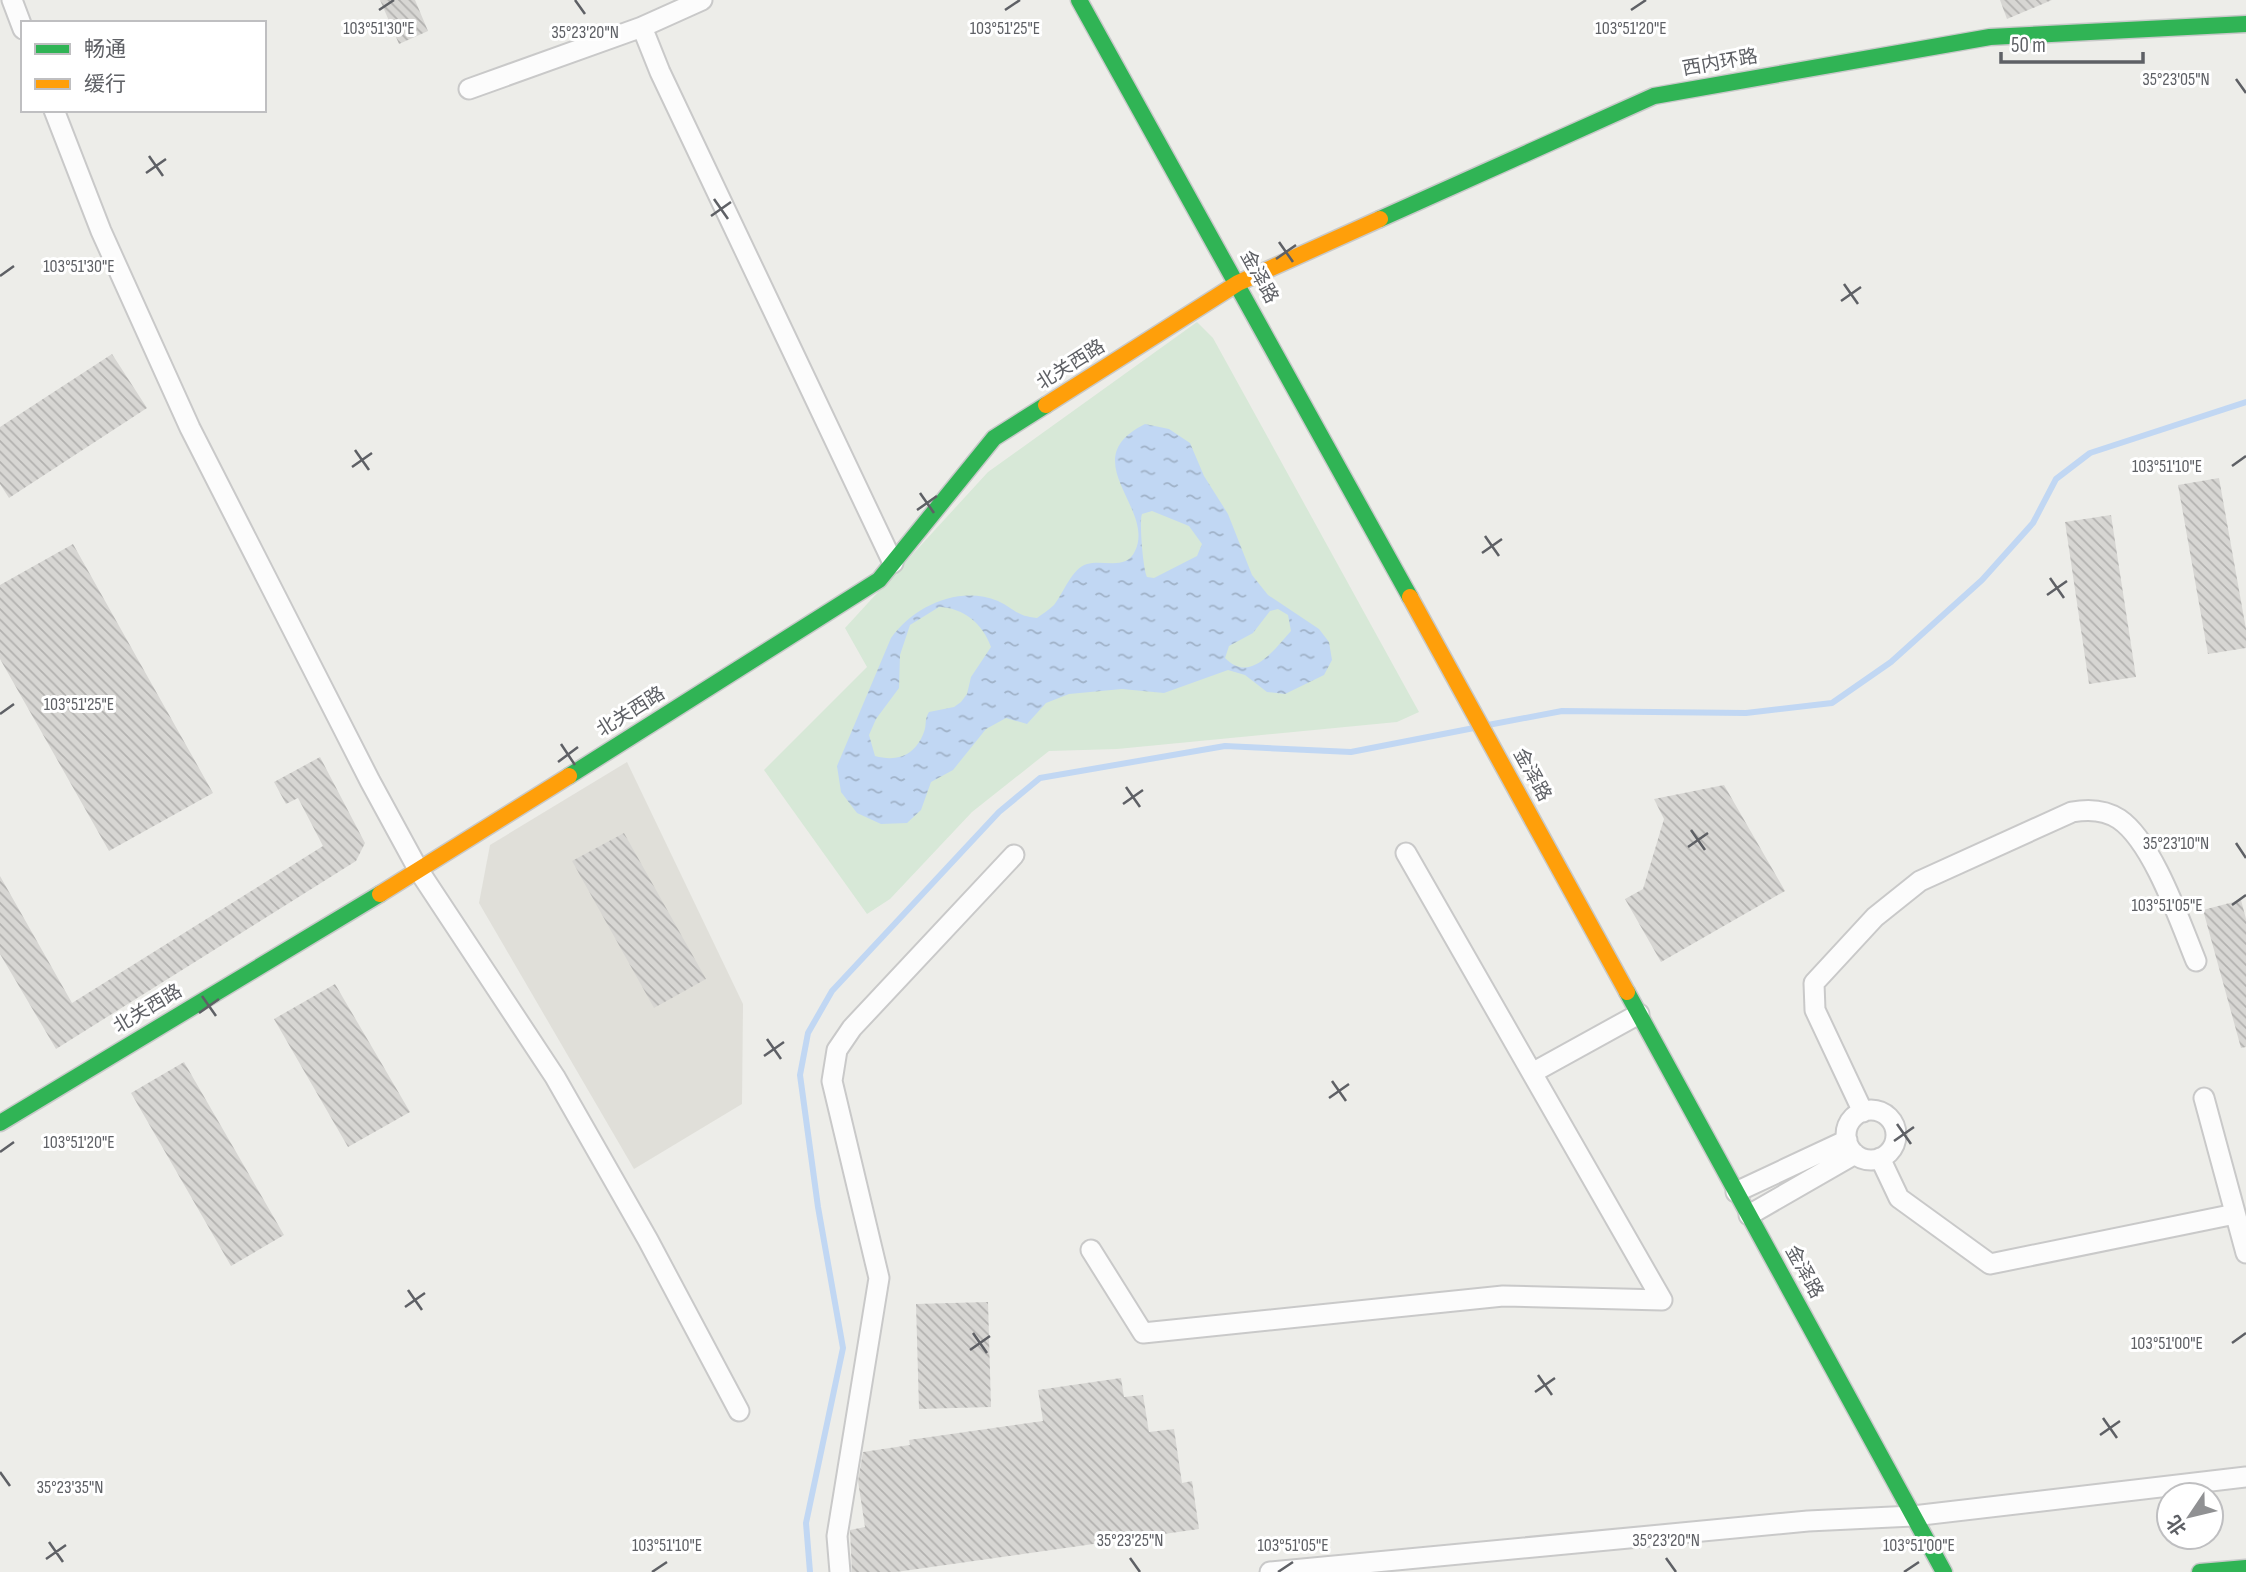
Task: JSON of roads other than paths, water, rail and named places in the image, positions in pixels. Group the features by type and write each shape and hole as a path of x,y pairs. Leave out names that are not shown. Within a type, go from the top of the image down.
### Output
{"main road":[{"name":"金泽路","path":"1079,0 1492,744 1944,1572"},
{"name":"西内环路","path":"1238,283 1654,96 1990,37 2246,24"},
{"name":"北关西路","path":"0,1123 419,871 879,580 994,438 1238,283"},
{"path":"2200,1572 2246,1568"}],"street":[{"path":"12,0 21,24"},
{"path":"469,89 642,27 702,0"},
{"path":"642,27 660,72 892,563"},
{"path":"55,112 100,231 190,428 363,769 419,871 555,1077 648,1240 739,1411"},
{"path":"1863,1112 1815,1010 1814,983 1875,917 1920,881 2072,812 2096,810 2126,825 2165,885 2196,961"},
{"path":"1091,1250 1143,1333 1503,1296 1662,1300 1406,853"},
{"path":"840,1572 837,1536 879,1278 831,1081 837,1050 852,1028 1014,855"},
{"path":"1532,1073 1639,1014"},
{"path":"2204,1098 2246,1253"},
{"path":"1863,1112 1880,1112 1893,1123 1896,1139 1887,1154 1880,1158 1863,1159 1851,1147 1850,1123 1863,1112"},
{"path":"1736,1192 1851,1147"},
{"path":"1749,1215 1851,1147"},
{"path":"1880,1158 1899,1198 1990,1265 2235,1214"},
{"path":"1270,1572 1808,1521 1913,1516 2246,1477"}],"water":[{"path":"1145,424 1169,429 1190,443 1204,476 1228,514 1252,575 1268,595 1319,629 1329,642 1332,660 1324,675 1285,694 1267,692 1245,675 1228,670 1164,693 1122,689 1069,694 1046,703 1027,724 1006,718 986,729 953,770 931,782 921,810 907,823 881,824 857,813 841,792 837,766 891,638 912,616 953,597 983,597 998,601 1020,614 1037,618 1054,605 1072,576 1082,566 1093,563 1120,563 1131,557 1139,535 1116,469 1116,453 1125,438","holes":["1152,511 1189,526 1202,544 1197,556 1154,578 1147,577 1141,535 1142,514","939,607 957,610 978,624 991,647 971,677 967,694 961,702 954,707 929,712 924,732 910,752 898,757 883,758 875,756 869,735 876,719 899,688 900,655 910,625","1278,609 1288,615 1291,631 1277,647 1261,662 1243,668 1225,658 1229,646 1253,633 1270,611"]}],"waterway":[{"path":"1488,725 1562,711 1746,713 1832,703 1891,662 1982,580 2033,523 2056,479 2090,453 2246,402"},
{"path":"810,1572 806,1523 843,1348 818,1207 800,1075 808,1033 832,991 999,812 1040,778 1225,746 1351,752 1474,728"}]}
